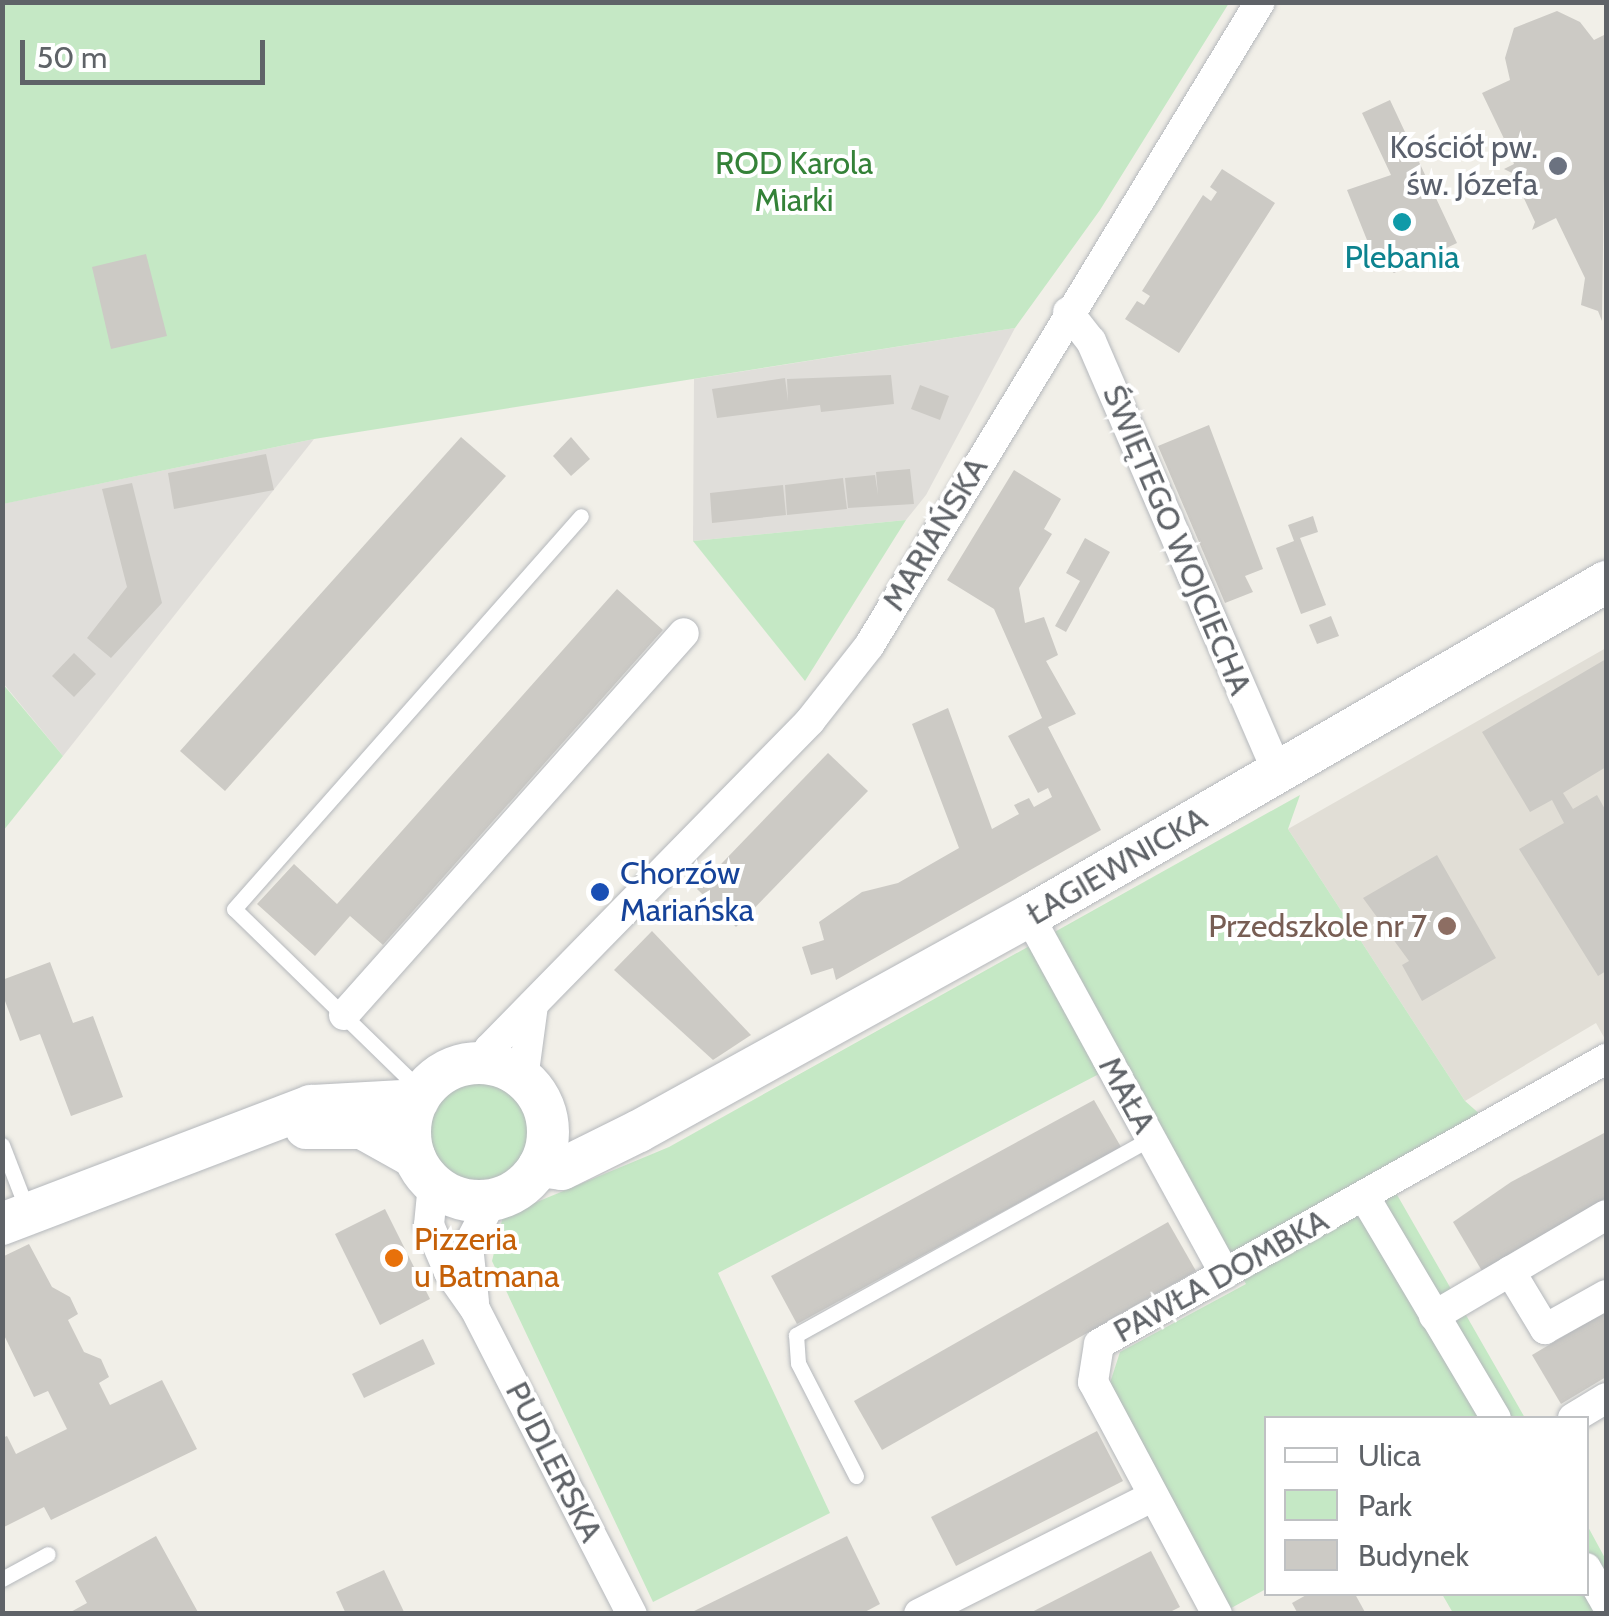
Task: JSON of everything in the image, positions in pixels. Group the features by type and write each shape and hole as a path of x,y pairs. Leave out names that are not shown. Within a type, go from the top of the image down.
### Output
{"street":[{"name":"MARIAŃSKA","path":"482,1062 810,721 857,661 1260,2"},
{"name":"ŚWIĘTEGO WOJCIECHA","path":"1068,312 1091,341 1278,774"},
{"name":"ŁAGIEWNICKA","path":"539,1166 562,1169 622,1139 1029,916 1606,582"},
{"path":"344,1015 684,633"},
{"name":"MAŁA","path":"1029,916 1225,1274"},
{"path":"261,1127 362,1128 460,1198 492,1200 519,1188 539,1166 547,1122 523,1078 533,1005"},
{"name":"PAWŁA DOMBKA","path":"1217,1614 1093,1382 1092,1358 1099,1344 1606,1059"},
{"path":"423,1170 410,1138 418,1100 445,1072 482,1062 523,1078"},
{"path":"16,1219 312,1106 418,1100"},
{"path":"547,1122 622,1139"},
{"name":"PUDLERSKA","path":"423,1170 429,1225 448,1272 475,1310 632,1614"},
{"path":"1364,1196 1495,1416"},
{"name":"PUDLERSKA","path":"475,1310 468,1246 492,1200"},
{"path":"1434,1316 1606,1215"},
{"path":"1510,1271 1545,1329 1606,1295"},
{"path":"919,1614 1152,1497"}],"lane":[{"path":"418,1100 410,1080 234,909 581,516"},
{"path":"856,1476 798,1363 796,1335 1151,1138"},
{"path":"2,1145 16,1219"},
{"path":"2,1578 48,1554"}],"shaded area":[{"path":"1015,328 926,495 906,520 693,541 694,379"},
{"path":"314,439 63,756 3,683 2,504"},
{"name":"Przedszkole nr 7","path":"1606,648 1606,1041 1596,1023 1465,1101 1288,829"}],"green space":[{"name":"ROD Karola Miarki","path":"2,3 1229,3 1100,210 1015,328 314,439 3,504"},
{"path":"906,520 805,681 693,541"},
{"path":"2,683 63,756 3,831 2,831"},
{"path":"1300,795 1288,829 1465,1101 1501,1133 1396,1193 1524,1416 1264,1416 1264,1590 1222,1613 1109,1386 1120,1352 1246,1284 1122,1062 718,1273 830,1513 653,1602 492,1261 503,1216 669,1147"},
{"path":"480,1078 500,1082 517,1093 528,1110 532,1130 528,1150 517,1167 500,1178 480,1182 460,1178 443,1167 432,1150 428,1130 432,1110 443,1093 460,1082"},
{"path":"1589,1529 1606,1560 1606,1613 1453,1613 1443,1596 1589,1596"}],"building":[{"name":"Kościół pw. św. Józefa","path":"1557,11 1580,22 1594,40 1606,34 1602,321 1598,311 1581,305 1585,278 1556,218 1532,230 1535,222 1512,173 1504,169 1514,164 1508,147 1482,93 1510,80 1505,58 1514,28"},
{"name":"Plebania","path":"1390,100 1457,243 1394,273 1375,260 1347,190 1391,175 1362,113"},
{"path":"1222,169 1275,203 1179,353 1125,319 1137,301 1144,305 1150,296 1142,291 1203,195 1211,201 1217,192 1210,187"},
{"path":"146,254 167,336 111,349 92,267"},
{"path":"891,375 894,404 821,412 820,405 717,418 712,389 785,378 788,401 787,379"},
{"path":"920,385 949,396 940,420 911,409"},
{"path":"1209,425 1263,569 1245,576 1253,592 1225,603 1158,446"},
{"path":"461,437 506,476 225,791 180,751"},
{"path":"571,437 590,459 571,476 553,456"},
{"path":"266,454 274,490 174,509 168,473"},
{"path":"910,469 914,504 848,508 845,478 875,475 878,495 876,472"},
{"path":"1014,470 1061,499 1044,529 1052,534 1019,588 1025,623 1044,617 1058,655 1046,661 1076,714 1048,727 1101,830 836,980 833,968 811,975 802,947 824,940 819,922 862,892 898,883 959,848 912,724 948,708 992,829 1019,814 1014,805 1029,798 1034,807 1052,797 1048,788 1038,793 1008,736 1042,718 994,609 947,580"},
{"path":"843,478 847,509 787,515 785,485"},
{"path":"132,483 162,603 111,658 87,638 127,587 102,489"},
{"path":"783,485 786,515 712,523 710,493"},
{"path":"1313,516 1318,532 1300,538 1326,605 1301,614 1276,548 1294,541 1288,525"},
{"path":"1085,538 1110,552 1066,632 1055,626 1080,581 1066,573"},
{"path":"617,589 663,630 383,945 350,916 315,956 257,904 294,864 337,904"},
{"path":"1331,616 1339,636 1317,644 1309,625"},
{"path":"74,653 96,674 74,697 52,676"},
{"path":"1606,659 1606,767 1563,793 1573,809 1597,795 1606,811 1606,971 1598,976 1519,849 1564,823 1552,800 1530,812 1482,732"},
{"path":"828,753 868,791 736,927 697,889"},
{"path":"1437,855 1496,958 1422,1001 1402,965 1409,961 1363,898"},
{"path":"652,931 751,1035 713,1060 614,970"},
{"path":"50,962 73,1023 93,1016 123,1097 71,1116 40,1034 20,1041 2,993 2,980"},
{"path":"1094,1100 1121,1147 797,1324 771,1276"},
{"path":"1606,1132 1606,1198 1482,1271 1453,1222 1511,1182"},
{"path":"385,1209 430,1299 380,1325 335,1234"},
{"path":"1168,1222 1196,1271 882,1450 854,1401"},
{"path":"29,1244 52,1287 70,1297 78,1314 68,1320 84,1352 101,1359 109,1377 99,1383 110,1405 162,1380 197,1449 51,1520 44,1507 2,1528 2,1438 7,1436 16,1454 67,1429 48,1391 34,1397 2,1331 2,1257"},
{"path":"1606,1311 1606,1377 1561,1404 1532,1355"},
{"path":"423,1339 435,1364 364,1398 352,1374"},
{"path":"1097,1431 1123,1481 956,1566 931,1517"},
{"path":"156,1536 199,1614 67,1614 87,1603 75,1581"},
{"path":"847,1536 880,1604 861,1614 688,1614"},
{"path":"1151,1551 1180,1607 1166,1614 1028,1614"},
{"path":"384,1570 405,1614 346,1614 336,1592"},
{"path":"1304,1596 1356,1596 1366,1614 1298,1614 1292,1603"}],"place":[{"name":"Kościół pw. św. Józefa","path":"1558,166"},
{"name":"Plebania","path":"1402,222"},
{"name":"Chorzów Mariańska","path":"600,892"},
{"name":"Przedszkole nr 7","path":"1447,926"},
{"name":"Pizzeria u Batmana","path":"394,1258"}]}
